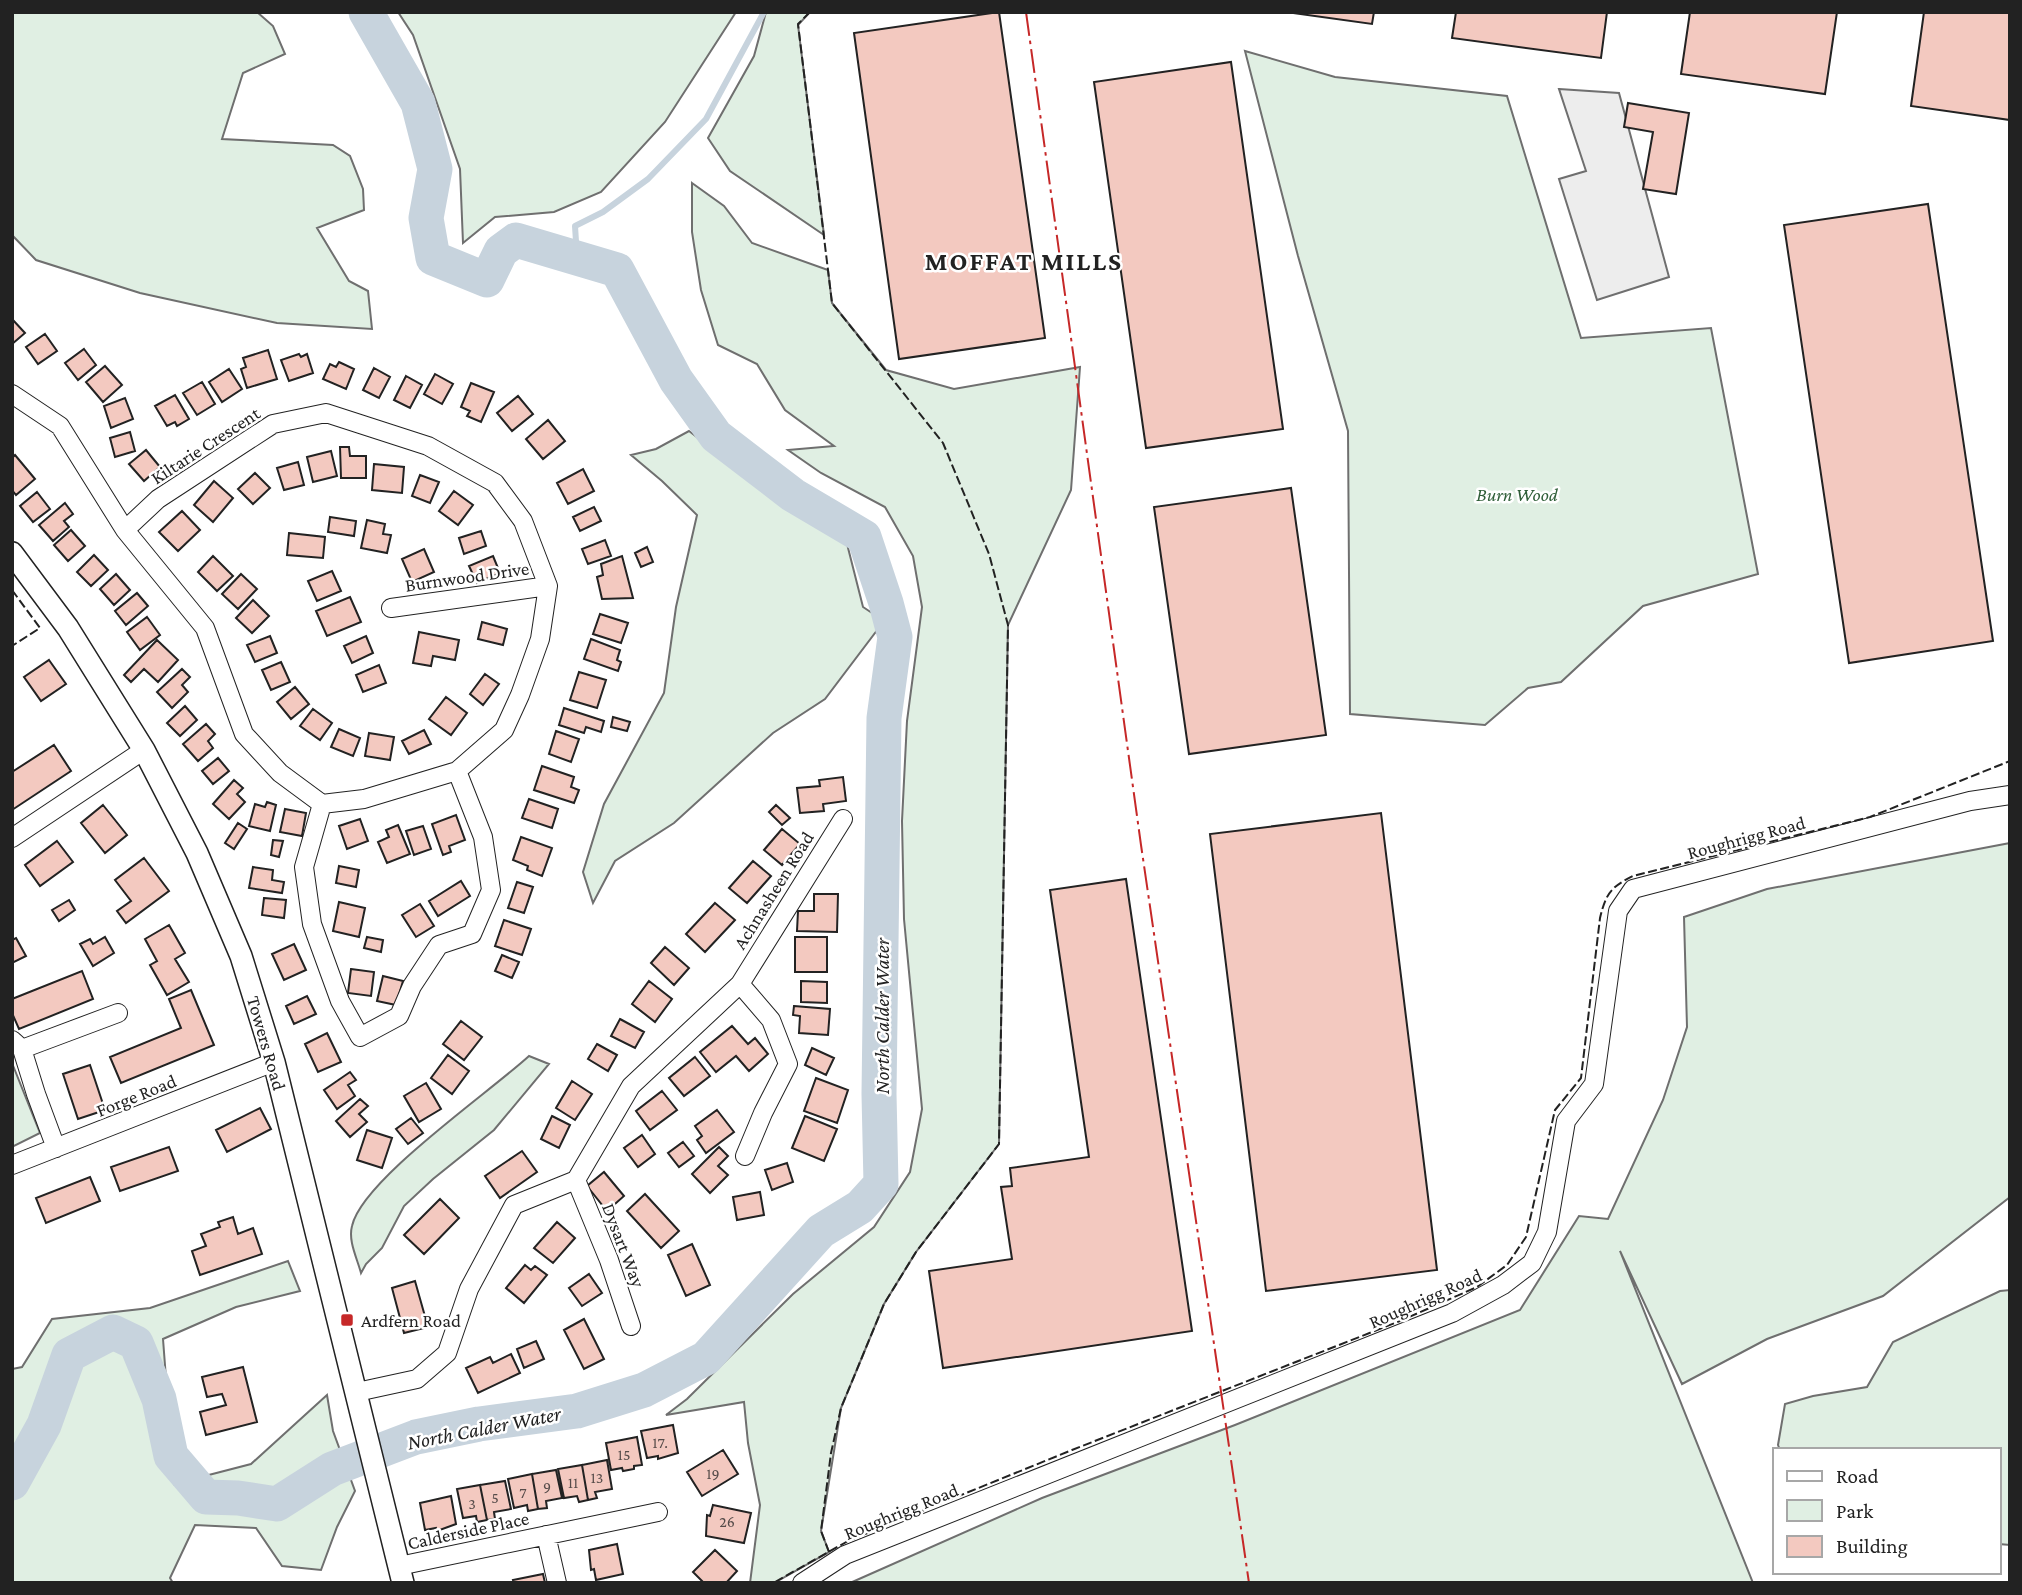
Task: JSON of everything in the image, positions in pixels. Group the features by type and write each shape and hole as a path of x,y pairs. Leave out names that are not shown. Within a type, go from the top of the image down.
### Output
{"street":[{"path":"12,394 60,426 125,530 205,628 244,734 280,773 322,804 304,867 312,925 340,1001 360,1037 399,1016 412,986 439,945 472,934 491,890 483,837 457,771"},
{"name":"Kiltarie Crescent","path":"125,530 158,499 273,424 326,413 428,446 495,483 523,521 548,586 540,639 504,730 457,771 364,799 322,804"},
{"name":"Towers Road","path":"12,553 68,628 144,750 197,853 241,956 274,1062 330,1297 401,1574"},
{"name":"Burnwood Drive","path":"391,608 548,586"},
{"path":"12,838 144,750"},
{"name":"Roughrigg Road","path":"802,1583 845,1555 1439,1318 1503,1285 1532,1263 1547,1232 1566,1121 1594,1084 1618,911 1633,889 1970,801 2010,795"},
{"name":"Achnasheen Road","path":"740,984 843,819"},
{"path":"356,1392 417,1380 447,1353 469,1290 514,1205 576,1180 631,1086 740,984 771,1020 788,1064 763,1112 745,1156"},
{"path":"56,1149 17,1045 118,1013"},
{"name":"Forge Road","path":"12,1165 274,1062"},
{"name":"Dysart Way","path":"576,1180 631,1326"},
{"name":"Calderside Place","path":"401,1574 546,1535 658,1512"},
{"name":"Calderside Place","path":"546,1535 557,1583"}],"green space":[{"path":"12,12 257,12 273,26 285,54 243,73 222,139 333,145 350,156 363,189 364,210 317,228 349,281 368,291 372,329 277,323 140,293 36,260 12,235"},
{"path":"398,12 736,12 665,122 601,192 554,212 495,217 463,243 460,169 413,35"},
{"path":"766,12 810,12 798,25 824,235 730,171 708,138 754,56"},
{"name":"Burn Wood","path":"1245,51 1335,77 1507,96 1581,338 1711,328 1758,574 1643,606 1561,682 1528,688 1485,725 1350,714 1348,431 1298,256"},
{"path":"692,183 724,206 752,243 828,270 832,303 886,370 954,389 1080,367 1071,490 1008,625 999,1144 916,1252 884,1304 841,1408 821,1531 829,1552 774,1583 750,1583 760,1505 748,1443 744,1402 666,1415 687,1399 793,1294 874,1227 910,1172 922,1109 904,919 902,821 907,721 922,607 913,556 885,507 821,473 788,450 834,446 785,410 757,364 718,345 701,290 692,232"},
{"path":"689,431 771,494 845,536 863,607 884,621 825,699 773,733 674,823 615,861 593,903 583,872 604,804 664,693 676,607 697,515 631,455 656,449"},
{"path":"2010,843 2010,1197 1883,1296 1767,1339 1682,1384 1620,1251 1753,1583 850,1583 1042,1498 1235,1425 1520,1310 1579,1216 1608,1219 1663,1100 1687,1027 1684,917 1767,889"},
{"path":"529,1056 549,1064 494,1130 404,1206 382,1248 361,1273 352,1244 352,1226 361,1207 378,1185 430,1137"},
{"path":"12,1063 40,1133 12,1147"},
{"path":"288,1261 300,1291 236,1307 163,1339 174,1484 251,1464 327,1395 333,1431 355,1491 337,1527 321,1570 282,1566 256,1528 195,1525 170,1578 173,1583 12,1583 12,1369 22,1367 52,1319 150,1308"},
{"path":"2010,1290 2010,1545 2001,1544 2001,1448 1779,1448 1785,1404 1813,1396 1867,1387 1893,1342 2000,1291"}],"shaded area":[{"path":"1559,89 1619,93 1669,277 1597,300 1559,179 1586,171"}],"building":[{"path":"999,12 1045,338 899,359 854,33"},
{"path":"1286,12 1374,12 1372,24"},
{"path":"1456,12 1607,12 1601,58 1452,38"},
{"path":"1690,12 1837,12 1825,94 1681,74"},
{"path":"1924,12 2010,12 2010,120 1911,106"},
{"path":"1231,62 1283,429 1146,448 1094,82"},
{"path":"1628,103 1689,113 1676,194 1643,189 1653,132 1624,127"},
{"path":"1928,204 1993,641 1849,663 1784,225"},
{"path":"12,319 25,333 12,344"},
{"path":"45,334 57,351 38,364 26,347"},
{"path":"84,349 96,365 78,380 65,363"},
{"path":"268,350 277,379 247,388 241,369 246,367 243,358"},
{"path":"299,354 301,357 307,354 313,373 289,381 281,360"},
{"path":"339,362 354,369 346,389 323,379 330,364 336,367"},
{"path":"105,366 122,385 103,402 86,382"},
{"path":"374,368 390,377 379,398 363,390"},
{"path":"229,369 242,389 222,402 209,382"},
{"path":"435,374 453,384 442,404 424,394"},
{"path":"406,376 422,385 410,408 394,400"},
{"path":"202,382 215,404 197,415 183,393"},
{"path":"471,383 494,392 481,422 467,416 470,411 461,407"},
{"path":"175,395 189,419 177,426 175,422 167,426 155,406"},
{"path":"518,396 533,414 512,431 497,413"},
{"path":"125,398 133,419 111,428 104,406"},
{"path":"548,420 565,441 543,459 526,439"},
{"path":"130,432 135,451 115,457 110,438"},
{"path":"340,447 349,447 350,456 366,456 366,478 341,478"},
{"path":"146,450 160,467 144,481 129,464"},
{"path":"331,451 337,476 313,482 307,457"},
{"path":"15,455 35,479 16,495 12,490 12,458"},
{"path":"298,462 304,485 284,490 277,468"},
{"path":"374,464 404,467 402,493 372,490"},
{"path":"583,469 594,491 568,504 557,483"},
{"path":"255,473 270,488 253,504 238,489"},
{"path":"420,475 439,482 430,503 412,496"},
{"path":"214,481 233,498 213,522 194,505"},
{"path":"1291,488 1326,735 1189,754 1154,507"},
{"path":"454,491 473,505 458,525 439,511"},
{"path":"37,492 50,509 33,522 20,506"},
{"path":"65,503 73,514 64,521 69,527 53,541 39,525"},
{"path":"594,507 601,521 580,531 573,517"},
{"path":"182,511 200,530 178,551 159,532"},
{"path":"330,517 356,521 354,536 328,532"},
{"path":"367,520 385,524 383,534 391,535 387,553 361,548"},
{"path":"71,530 85,546 68,561 54,545"},
{"path":"481,531 486,546 464,554 459,538"},
{"path":"289,533 325,537 323,558 287,555"},
{"path":"605,540 611,556 588,564 582,549"},
{"path":"647,547 653,562 641,567 635,553"},
{"path":"424,549 434,572 412,582 402,559"},
{"path":"94,555 108,570 91,586 77,572"},
{"path":"213,556 233,576 217,591 198,572"},
{"path":"493,556 500,573 477,583 469,566"},
{"path":"622,556 633,598 602,599 597,577 603,575 601,564"},
{"path":"332,571 341,591 317,601 308,581"},
{"path":"116,574 130,590 114,605 100,589"},
{"path":"241,574 257,589 238,609 222,594"},
{"path":"137,593 148,606 126,625 115,611"},
{"path":"350,597 361,622 327,636 316,611"},
{"path":"253,600 269,616 252,633 236,618"},
{"path":"600,614 628,623 621,643 593,634"},
{"path":"147,617 160,635 140,650 127,632"},
{"path":"482,622 507,629 503,645 478,639"},
{"path":"419,632 459,640 455,660 433,656 431,666 413,663"},
{"path":"270,636 277,653 255,662 247,645"},
{"path":"366,636 373,653 352,663 344,646"},
{"path":"591,639 620,650 617,660 621,662 618,671 584,659"},
{"path":"157,640 178,660 158,682 144,669 131,682 124,675"},
{"path":"49,660 66,684 41,701 24,677"},
{"path":"281,662 290,682 271,690 262,670"},
{"path":"379,665 386,683 363,692 356,675"},
{"path":"182,669 190,677 182,685 188,692 172,708 157,692"},
{"path":"579,672 606,680 597,708 570,700"},
{"path":"485,674 499,684 483,705 470,694"},
{"path":"295,687 309,704 291,719 277,702"},
{"path":"446,697 467,713 451,735 429,719"},
{"path":"185,706 197,720 180,736 167,723"},
{"path":"564,708 604,721 601,732 586,727 584,733 559,725"},
{"path":"313,709 332,723 320,740 300,726"},
{"path":"613,717 630,722 627,731 611,727"},
{"path":"206,724 215,734 208,741 213,748 198,761 183,744"},
{"path":"339,729 360,738 353,756 331,747"},
{"path":"424,730 431,744 409,754 402,741"},
{"path":"556,731 579,739 571,762 549,754"},
{"path":"369,733 394,737 390,760 365,756"},
{"path":"54,745 71,771 12,810 12,772"},
{"path":"218,758 229,771 213,784 202,771"},
{"path":"542,766 574,777 571,787 579,790 574,803 534,790"},
{"path":"843,777 846,801 823,804 824,811 800,813 797,788 820,786 819,780"},
{"path":"234,780 243,788 237,794 245,802 229,819 213,804"},
{"path":"529,799 558,809 552,828 522,818"},
{"path":"267,802 276,805 270,831 249,826 255,804 265,807"},
{"path":"103,805 127,835 105,853 81,823"},
{"path":"776,805 790,818 782,825 769,812"},
{"path":"285,809 306,813 302,836 280,832"},
{"path":"1381,813 1437,1270 1266,1291 1210,834"},
{"path":"456,815 465,840 449,846 451,852 443,855 432,824"},
{"path":"360,819 368,841 347,849 339,826"},
{"path":"238,823 247,829 234,849 225,843"},
{"path":"398,825 410,854 387,863 378,842 389,837 386,830"},
{"path":"423,826 431,849 414,855 406,831"},
{"path":"782,829 800,844 782,865 764,850"},
{"path":"521,837 552,848 542,876 513,860"},
{"path":"273,840 283,841 279,857 271,855"},
{"path":"57,841 73,862 40,886 25,865"},
{"path":"144,858 169,891 126,923 117,911 131,901 115,880"},
{"path":"753,861 771,876 747,903 729,888"},
{"path":"339,866 359,870 356,887 336,883"},
{"path":"253,867 273,870 272,880 284,882 282,893 249,888"},
{"path":"1126,879 1192,1331 943,1368 929,1271 1012,1259 1001,1187 1012,1186 1010,1168 1089,1157 1050,890"},
{"path":"461,881 470,896 438,916 429,901"},
{"path":"517,882 533,887 524,913 508,908"},
{"path":"814,894 838,894 837,932 797,931 798,911 814,911"},
{"path":"264,898 286,900 284,918 262,915"},
{"path":"69,900 75,910 59,921 52,910"},
{"path":"339,902 365,908 359,937 333,931"},
{"path":"715,903 735,920 705,952 686,934"},
{"path":"420,904 434,926 416,937 402,915"},
{"path":"504,920 531,929 522,955 495,946"},
{"path":"169,925 185,953 175,959 189,982 167,995 150,965 157,961 145,939"},
{"path":"105,937 114,953 93,966 80,944 90,939 93,944"},
{"path":"367,937 383,940 381,952 364,948"},
{"path":"795,937 827,937 827,972 795,972"},
{"path":"16,938 26,956 12,963 12,940"},
{"path":"294,944 306,970 284,980 272,954"},
{"path":"665,947 689,968 674,985 651,963"},
{"path":"502,955 519,962 512,978 495,971"},
{"path":"351,969 374,972 371,996 348,993"},
{"path":"82,971 93,999 19,1029 12,1013 12,999"},
{"path":"383,976 403,981 396,1005 377,1001"},
{"path":"649,981 672,999 655,1022 632,1004"},
{"path":"801,981 827,982 827,1003 801,1002"},
{"path":"191,990 214,1045 121,1083 110,1057 181,1028 169,999"},
{"path":"307,996 316,1014 294,1024 286,1006"},
{"path":"794,1006 830,1009 828,1035 799,1033 800,1016 793,1015"},
{"path":"620,1019 644,1032 635,1048 611,1036"},
{"path":"461,1021 482,1037 464,1060 443,1044"},
{"path":"732,1026 748,1044 755,1038 768,1054 749,1071 736,1056 716,1072 700,1052"},
{"path":"327,1033 341,1062 318,1072 305,1044"},
{"path":"597,1044 617,1055 608,1071 588,1059"},
{"path":"812,1048 834,1058 826,1075 805,1065"},
{"path":"448,1055 469,1071 452,1094 431,1078"},
{"path":"695,1057 710,1076 684,1096 669,1078"},
{"path":"90,1065 105,1110 78,1119 63,1074"},
{"path":"350,1072 356,1080 348,1085 355,1096 337,1109 324,1090"},
{"path":"816,1078 848,1090 837,1123 804,1111"},
{"path":"572,1081 592,1094 575,1120 556,1108"},
{"path":"426,1083 441,1109 419,1122 404,1096"},
{"path":"662,1091 677,1110 650,1130 636,1111"},
{"path":"360,1099 368,1106 359,1114 367,1122 350,1137 336,1121"},
{"path":"260,1108 271,1129 227,1152 216,1130"},
{"path":"717,1110 734,1132 706,1153 697,1140 702,1136 695,1126"},
{"path":"552,1116 570,1125 559,1148 541,1139"},
{"path":"805,1116 837,1129 824,1161 792,1148"},
{"path":"411,1118 423,1133 408,1144 396,1129"},
{"path":"367,1130 392,1138 382,1168 357,1160"},
{"path":"642,1135 655,1154 638,1167 624,1148"},
{"path":"683,1142 694,1156 679,1167 668,1153"},
{"path":"169,1147 178,1171 120,1191 111,1167"},
{"path":"719,1147 728,1156 718,1166 728,1175 710,1193 692,1174"},
{"path":"522,1151 537,1172 500,1198 485,1176"},
{"path":"787,1163 793,1182 772,1190 765,1170"},
{"path":"604,1172 624,1196 607,1211 587,1186"},
{"path":"90,1177 100,1201 46,1223 36,1198"},
{"path":"760,1192 764,1215 737,1220 733,1197"},
{"path":"645,1194 679,1231 661,1248 627,1211"},
{"path":"440,1199 459,1218 424,1254 404,1235"},
{"path":"233,1217 238,1234 253,1228 262,1254 200,1275 192,1251 206,1246 201,1234 220,1227 218,1222"},
{"path":"557,1222 575,1238 553,1263 534,1248"},
{"path":"692,1244 710,1285 686,1296 668,1255"},
{"path":"525,1265 531,1270 535,1266 547,1275 524,1303 506,1288"},
{"path":"589,1274 602,1293 582,1306 569,1288"},
{"path":"415,1281 428,1327 404,1333 392,1288"},
{"path":"584,1319 604,1359 584,1369 564,1330"},
{"path":"536,1341 544,1359 524,1368 517,1349"},
{"path":"511,1354 520,1373 478,1393 466,1368 490,1357 493,1363"},
{"path":"243,1367 257,1422 206,1435 200,1412 226,1405 222,1394 207,1397 202,1377"},
{"path":"673,1425 678,1453 658,1459 658,1456 647,1458 641,1431"},
{"path":"637,1437 642,1465 623,1471 622,1468 611,1470 606,1443"},
{"path":"723,1450 738,1474 702,1496 687,1472"},
{"path":"607,1460 612,1489 595,1492 597,1498 588,1500 582,1465"},
{"path":"582,1465 588,1500 579,1502 577,1496 564,1498 558,1469"},
{"path":"556,1470 562,1498 546,1501 547,1508 538,1509 532,1474"},
{"path":"532,1474 538,1509 528,1511 527,1505 514,1508 508,1479"},
{"path":"505,1481 511,1509 494,1512 495,1519 487,1520 480,1485"},
{"path":"480,1485 487,1520 477,1522 476,1516 463,1518 457,1489"},
{"path":"451,1496 456,1524 437,1531 436,1528 425,1530 420,1503"},
{"path":"713,1505 751,1513 744,1543 706,1536 707,1515 710,1516"},
{"path":"617,1544 623,1574 596,1580 594,1569 591,1570 589,1550"},
{"path":"715,1550 737,1571 726,1583 704,1583 693,1572"},
{"path":"543,1574 545,1583 514,1583 513,1580"}],"waterway":[{"name":"North Calder Water","path":"12,1483 44,1425 69,1355 113,1332 136,1343 159,1399 171,1456 206,1497 238,1498 277,1504 332,1469 416,1437 479,1424 577,1411 644,1390 706,1358 821,1231 860,1207 881,1184 879,1094 884,718 895,637 864,537 793,495 716,436 676,380 617,270 516,240 501,251 487,280 433,258 426,218 435,169 418,103 366,12"},
{"path":"577,257 575,226 603,212 648,179 706,119 764,12"}],"fence":[{"path":"810,12 798,24 832,303 943,443 989,554 1008,625 999,1144 916,1252 884,1304 841,1408 831,1453 821,1531 829,1552"},
{"path":"12,590 40,628 12,646"},
{"path":"775,1582 848,1541 1400,1321 1477,1287 1507,1265 1526,1237 1555,1110 1581,1078 1600,918 1607,897 1614,888 1633,876 1870,817 2010,761"}],"power":[{"path":"1026,12 1141,845 1249,1583"}],"place":[{"name":"Ardfern Road","path":"347,1320"}],"district":[{"name":"MOFFAT MILLS","path":"1024,261"}]}
